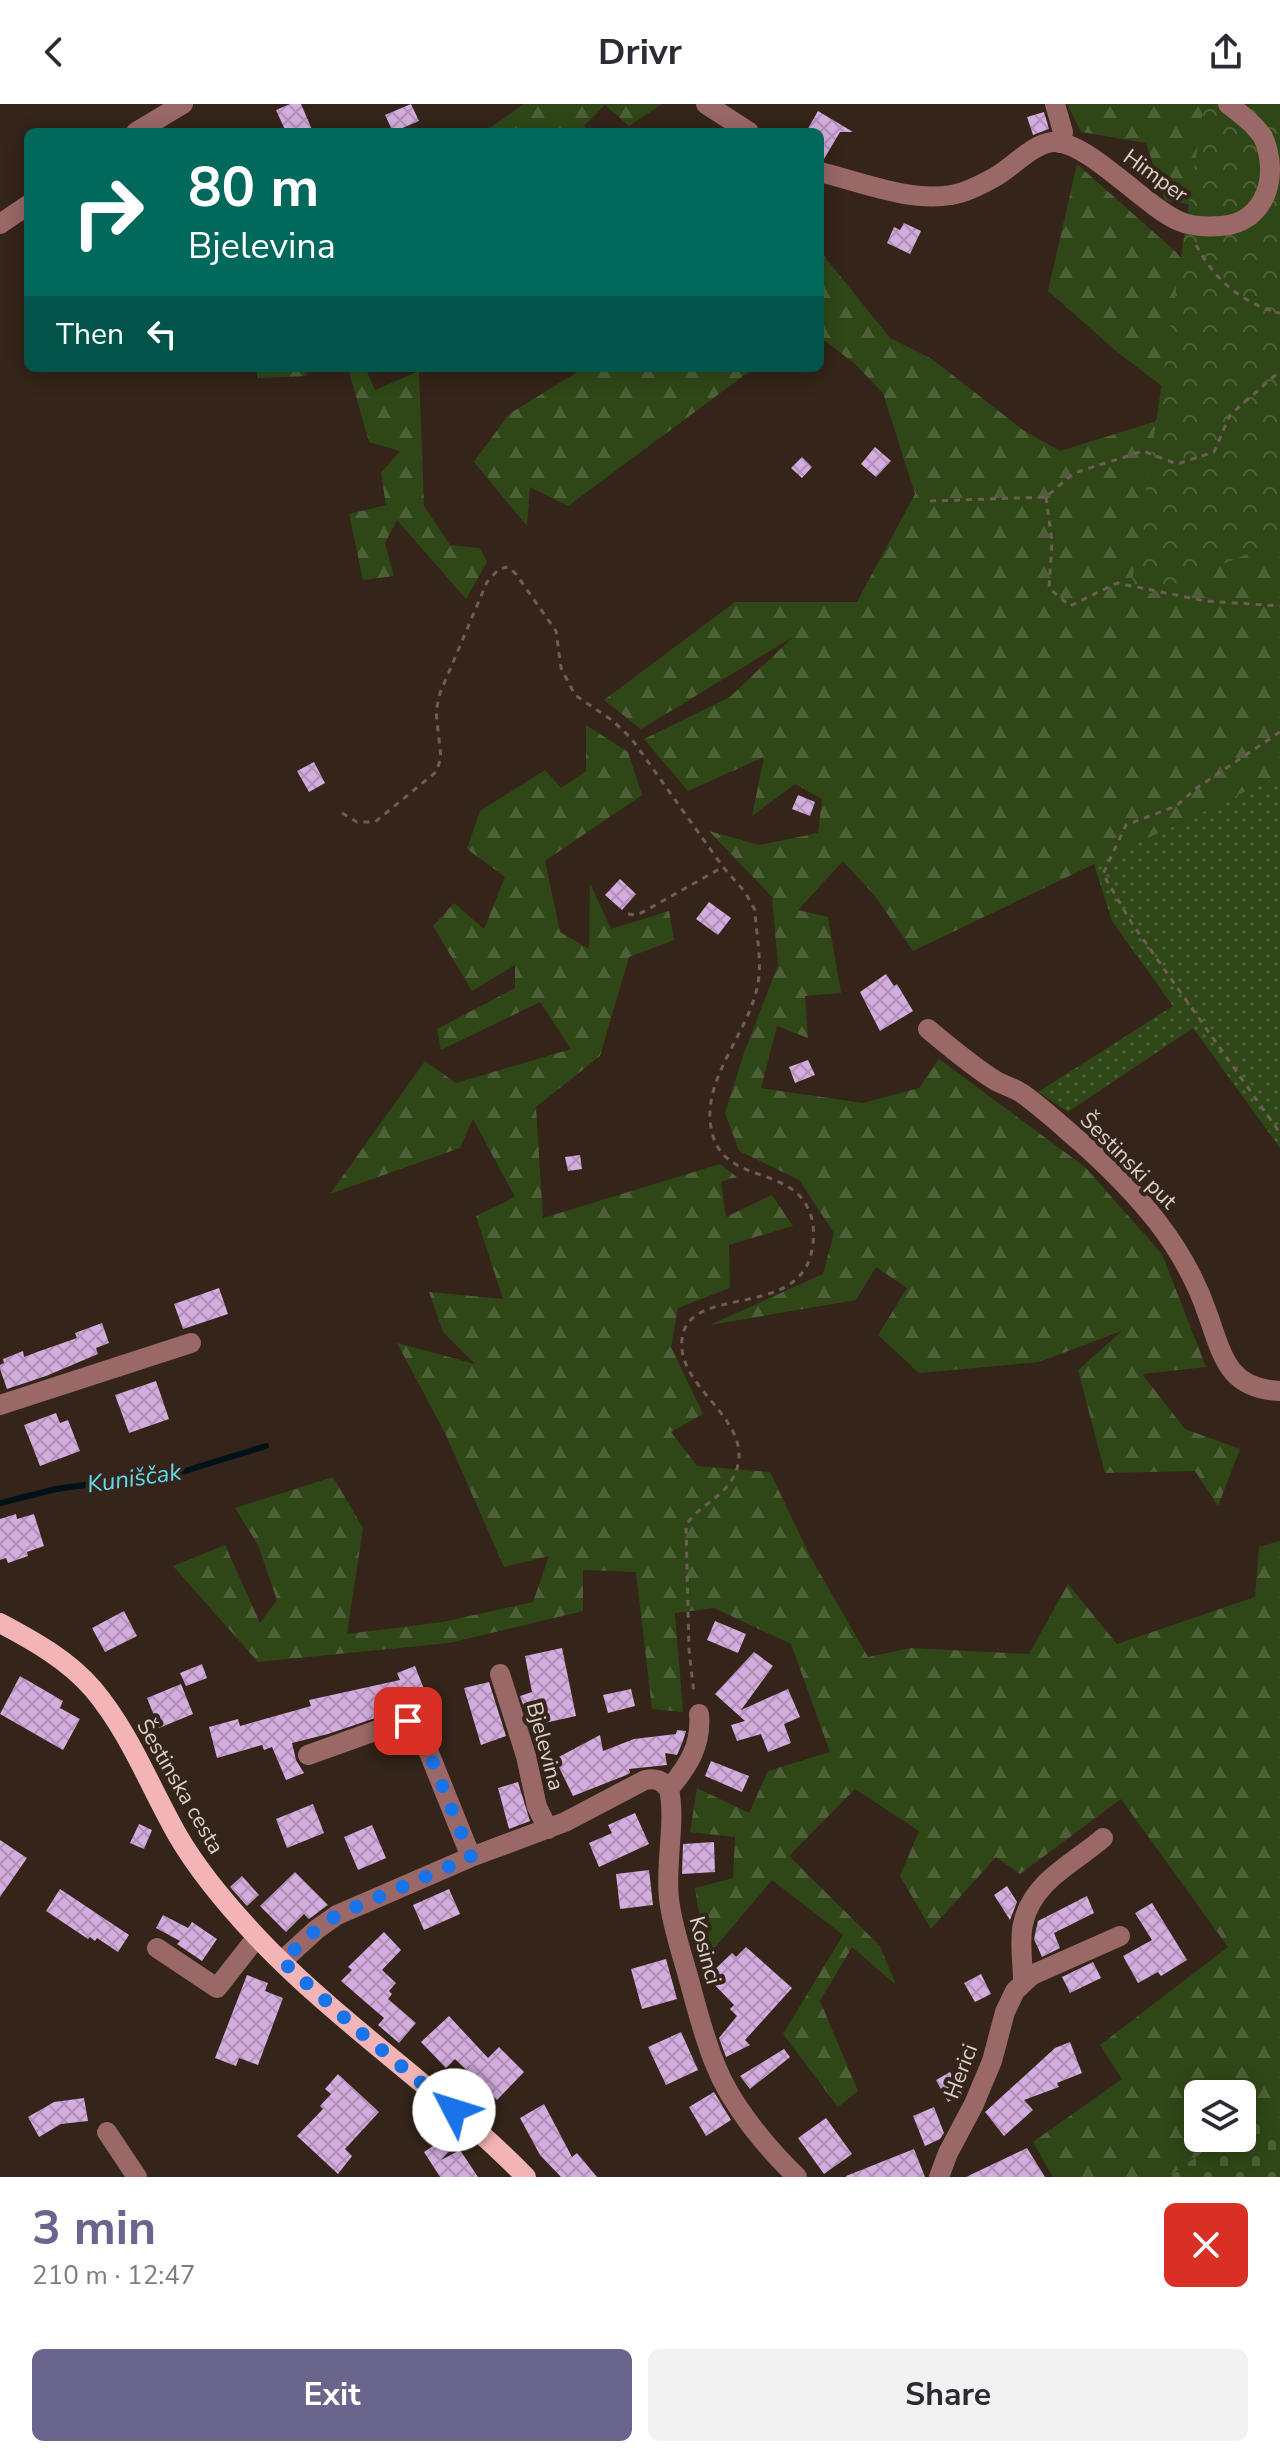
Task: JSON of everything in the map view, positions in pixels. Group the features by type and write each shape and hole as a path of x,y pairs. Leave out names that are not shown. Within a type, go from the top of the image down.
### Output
{"main road":[{"name":"Šestinska cesta","path":"0,1623 52,1653 93,1689 129,1742 179,1837 213,1888 257,1937 367,2038 486,2136 526,2177"}],"street":[{"path":"143,128 183,104"},
{"path":"706,104 743,128"},
{"path":"824,173 926,196 953,195 1004,172 1041,146 1060,143 1063,132 1055,104"},
{"path":"1194,226 1231,225 1251,217 1261,209 1272,186 1274,162 1270,150 1256,127 1228,104"},
{"name":"Himper","path":"1060,143 1100,163 1161,212 1194,226"},
{"path":"0,224 24,208"},
{"name":"Šestinski put","path":"928,1029 976,1067 1020,1092 1043,1110 1124,1183 1149,1210 1187,1265 1224,1360 1233,1373 1241,1381 1255,1387 1280,1391"},
{"path":"0,1405 191,1343"},
{"name":"Bjelevina","path":"500,1674 526,1756 537,1807 548,1829"},
{"path":"669,1789 696,1748 699,1714"},
{"path":"308,1755 400,1722 415,1723 471,1857"},
{"name":"Bjelevina","path":"282,1961 337,1915 471,1857 548,1829 645,1780 655,1778 669,1789"},
{"name":"Kosinci","path":"669,1789 672,1802 668,1848 669,1898 701,2024 722,2080 764,2139 797,2177"},
{"name":"Herici","path":"939,2177 992,2061 1009,2001 1023,1981 1023,1924 1030,1905 1049,1878 1103,1838"},
{"path":"1023,1981 1120,1936"},
{"path":"157,1948 217,1988 257,1937"},
{"path":"107,2132 137,2177"}],"path":[{"name":"Himper","path":"1194,226 1196,246 1210,269 1246,301 1280,313"},
{"path":"930,501 1046,497 1074,473 1143,451 1177,464 1214,452 1230,415 1280,371"},
{"path":"1046,497 1052,542 1049,588 1070,606 1117,583 1205,601 1280,606"},
{"path":"342,813 357,822 370,824 392,810 436,772 441,758 436,711 440,693 487,582 499,569 508,567 556,631 561,668 575,695 613,721 631,738 723,867 745,892 755,910 760,974 754,1000 718,1081 712,1103 712,1133 718,1147 733,1164 789,1185 797,1192 812,1219 814,1239 806,1268 789,1286 761,1297 707,1309 690,1319 683,1334 682,1350 688,1367 724,1418 735,1437 739,1455 730,1484 716,1499 695,1513 686,1525 689,1650 699,1714"},
{"path":"1280,732 1198,787 1176,806 1126,825 1103,874 1138,934 1280,1133"},
{"path":"628,914 643,912 723,867"}],"green space":[{"path":"524,104 662,104 629,126 605,105 584,126 586,128 490,128"},
{"path":"1067,104 1280,104 1225,209 1165,201 1146,143 1081,132"},
{"path":"1204,104 1280,104 1280,541 1129,602"},
{"path":"1077,164 1176,252 1236,327 1280,223 1280,775 913,951 875,896 843,861 798,910 828,917 841,993 805,996 808,1038 777,1026 761,1088 863,1103 919,1088 939,1059 1085,1167 1162,1254 1206,1367 1142,1374 1185,1429 1240,1449 1218,1506 1195,1471 1105,1473 1078,1370 1122,1331 1039,1362 919,1373 878,1335 907,1288 876,1267 856,1300 710,1325 823,1274 834,1233 799,1180 739,1151 725,1113 778,965 772,897 709,831 759,845 818,833 822,799 795,784 752,816 764,757 688,791 644,739 730,697 793,637 641,729 604,700 735,602 857,602 915,494 883,393 855,364 824,340 824,256 890,338 932,359 1023,430 1060,451 1193,410 1116,351 1048,291"},
{"path":"256,372 308,372 306,376 258,378"},
{"path":"349,372 367,372 375,390 419,372 424,506 450,545 480,548 487,562 466,599 397,520 385,543 394,576 363,580 349,514 386,505 381,473 400,451 369,442"},
{"path":"577,372 749,372 568,506 530,487 527,526 474,462 509,414"},
{"path":"586,725 628,752 642,795 545,861 560,932 589,949 590,883 611,929 669,911 674,940 629,957 600,1056 536,1107 543,1218 720,1164 737,1177 721,1182 726,1217 772,1195 793,1226 729,1245 730,1288 678,1308 671,1347 703,1414 671,1432 697,1466 770,1472 810,1556 868,1657 911,1648 1029,1654 1068,1584 1117,1644 1255,1597 1259,1547 1280,1541 1280,2140 1261,2111 1256,2114 1256,2080 1184,2080 1184,2152 1203,2152 1168,2177 1053,2177 1033,2142 1122,2079 1100,2045 1228,1947 1121,1799 1020,1874 996,1857 931,1929 900,1876 919,1831 855,1789 789,1856 880,1946 896,1985 852,1947 820,2001 858,2091 838,2107 783,2034 843,1935 772,1880 706,1958 695,1888 733,1878 735,1837 690,1832 697,1788 749,1813 768,1771 830,1752 791,1644 714,1608 675,1613 683,1712 652,1709 636,1572 583,1570 583,1611 449,1643 258,1662 173,1566 225,1545 260,1623 277,1600 258,1545 235,1508 333,1477 363,1528 347,1634 443,1622 533,1602 549,1556 504,1567 445,1433 397,1343 475,1364 443,1332 429,1292 503,1299 476,1216 515,1197 473,1119 460,1148 330,1194 425,1061 456,1083 571,1049 540,1002 441,1050 437,1029 515,988 515,965 472,991 433,926 454,903 484,929 505,877 467,849 480,811 545,770 561,788 586,771"},
{"path":"1280,775 1280,1148 1193,1028 1068,1112 1038,1092 1173,1006 1112,921 1094,864"},
{"path":"1261,2111 1280,2140 1280,2177 1168,2177 1203,2152 1256,2152 1256,2114"}],"building":[{"path":"290,104 301,104 311,128 284,128 276,110"},
{"path":"411,104 419,121 402,128 391,128 385,115"},
{"path":"818,111 853,132 840,132 824,159 824,128 808,128"},
{"path":"1044,112 1049,129 1033,135 1027,117"},
{"path":"904,223 921,231 910,254 887,243 894,227 900,230"},
{"path":"875,447 891,461 876,477 861,464"},
{"path":"802,457 812,467 802,478 791,468"},
{"path":"314,762 325,783 309,792 297,771"},
{"path":"798,795 815,802 810,816 792,809"},
{"path":"620,879 636,894 622,910 605,895"},
{"path":"709,902 731,918 718,935 696,919"},
{"path":"886,974 894,986 897,984 913,1011 880,1031 860,992"},
{"path":"808,1060 815,1075 795,1083 789,1067"},
{"path":"580,1155 582,1169 568,1171 565,1157"},
{"path":"219,1288 228,1314 183,1329 174,1304"},
{"path":"102,1323 109,1343 96,1348 98,1354 7,1389 0,1369 3,1359 23,1351 24,1357 77,1338 75,1333"},
{"path":"156,1381 169,1419 129,1433 115,1395"},
{"path":"56,1413 60,1423 68,1420 80,1451 40,1466 24,1425"},
{"path":"16,1514 17,1519 34,1514 44,1546 8,1563 6,1558 0,1560 0,1519"},
{"path":"124,1611 137,1636 105,1652 92,1628"},
{"path":"715,1621 746,1634 738,1653 707,1640"},
{"path":"562,1648 576,1716 540,1724 537,1710 526,1713 520,1696 532,1692 525,1656"},
{"path":"754,1652 773,1666 741,1710 788,1689 800,1717 784,1724 791,1743 768,1752 761,1734 737,1741 731,1725 745,1721 715,1694"},
{"path":"202,1664 207,1678 186,1686 180,1673"},
{"path":"415,1666 424,1689 400,1698 402,1709 292,1743 296,1760 304,1773 286,1780 272,1747 264,1750 262,1745 217,1758 209,1727 238,1719 240,1726 311,1706 309,1700 400,1680 397,1673"},
{"path":"20,1676 63,1701 60,1708 80,1719 63,1750 0,1714"},
{"path":"489,1682 506,1736 481,1745 464,1688"},
{"path":"181,1684 193,1714 159,1728 147,1698"},
{"path":"631,1689 635,1706 608,1713 603,1695"},
{"path":"677,1730 686,1731 677,1755 665,1753 667,1765 629,1769 630,1773 624,1776 573,1796 555,1759 600,1735 603,1751 634,1739 676,1734"},
{"path":"711,1761 749,1776 742,1792 705,1776"},
{"path":"518,1782 530,1821 509,1829 498,1788"},
{"path":"313,1804 324,1833 287,1848 276,1819"},
{"path":"635,1813 649,1844 599,1867 589,1843 612,1833 608,1825"},
{"path":"139,1824 152,1830 144,1849 130,1843"},
{"path":"372,1825 386,1858 358,1870 344,1837"},
{"path":"0,1840 27,1858 0,1897"},
{"path":"714,1842 715,1872 682,1874 683,1844"},
{"path":"649,1870 653,1905 620,1909 616,1874"},
{"path":"295,1872 328,1905 309,1919 304,1914 286,1932 260,1906"},
{"path":"242,1876 259,1895 247,1906 230,1887"},
{"path":"1007,1886 1017,1902 1010,1920 994,1895"},
{"path":"60,1889 129,1935 118,1952 97,1938 95,1941 90,1937 88,1939 46,1911"},
{"path":"449,1889 460,1914 424,1930 413,1905"},
{"path":"1087,1896 1094,1913 1054,1933 1060,1948 1042,1957 1034,1939 1038,1921"},
{"path":"1152,1903 1187,1960 1161,1976 1158,1972 1138,1983 1123,1956 1152,1940 1135,1913"},
{"path":"163,1915 188,1928 192,1922 217,1939 202,1961 177,1944 180,1941 156,1928"},
{"path":"384,1932 401,1950 382,1970 396,1983 389,1991 392,1994 388,1999 416,2023 399,2043 378,2025 384,2018 341,1981 352,1970 348,1967"},
{"path":"746,1947 792,1988 745,2040 750,2045 726,2057 719,2038 737,2016 730,2009 734,2005 707,1977 732,1953 736,1957"},
{"path":"666,1959 677,1999 642,2009 631,1969"},
{"path":"1093,1962 1101,1978 1070,1993 1062,1977"},
{"path":"981,1974 991,1994 975,2002 964,1983"},
{"path":"247,1975 268,1983 265,1991 283,1998 258,2065 239,2058 236,2066 215,2058"},
{"path":"449,2016 488,2058 499,2047 524,2072 497,2100 455,2059 446,2068 421,2042"},
{"path":"681,2032 698,2070 666,2085 648,2047"},
{"path":"1070,2042 1082,2073 1057,2083 1059,2087 1024,2100 1033,2110 1004,2136 985,2112 1055,2048"},
{"path":"784,2049 790,2057 750,2089 740,2076"},
{"path":"950,2072 962,2094 948,2102 936,2080"},
{"path":"338,2074 379,2112 345,2149 352,2156 338,2174 297,2136 323,2109 320,2106 331,2094 325,2089"},
{"path":"714,2092 731,2120 706,2136 689,2107"},
{"path":"84,2098 88,2121 61,2124 39,2137 28,2117 54,2102"},
{"path":"544,2104 572,2157 577,2153 597,2177 561,2177 540,2155 520,2118"},
{"path":"934,2107 944,2133 940,2139 925,2146 913,2116"},
{"path":"826,2118 852,2154 824,2174 798,2138"},
{"path":"457,2130 464,2136 441,2160 460,2150 478,2177 440,2177 424,2152"},
{"path":"1027,2148 1045,2177 966,2177"},
{"path":"914,2149 925,2177 846,2177 846,2176"}],"waterway":[{"name":"Kuniščak","path":"0,1503 56,1489 185,1471 266,1446"}],"route":[{"path":"408,1721 419,1728 471,1857 337,1915 282,1961 359,2031 454,2110"}]}
